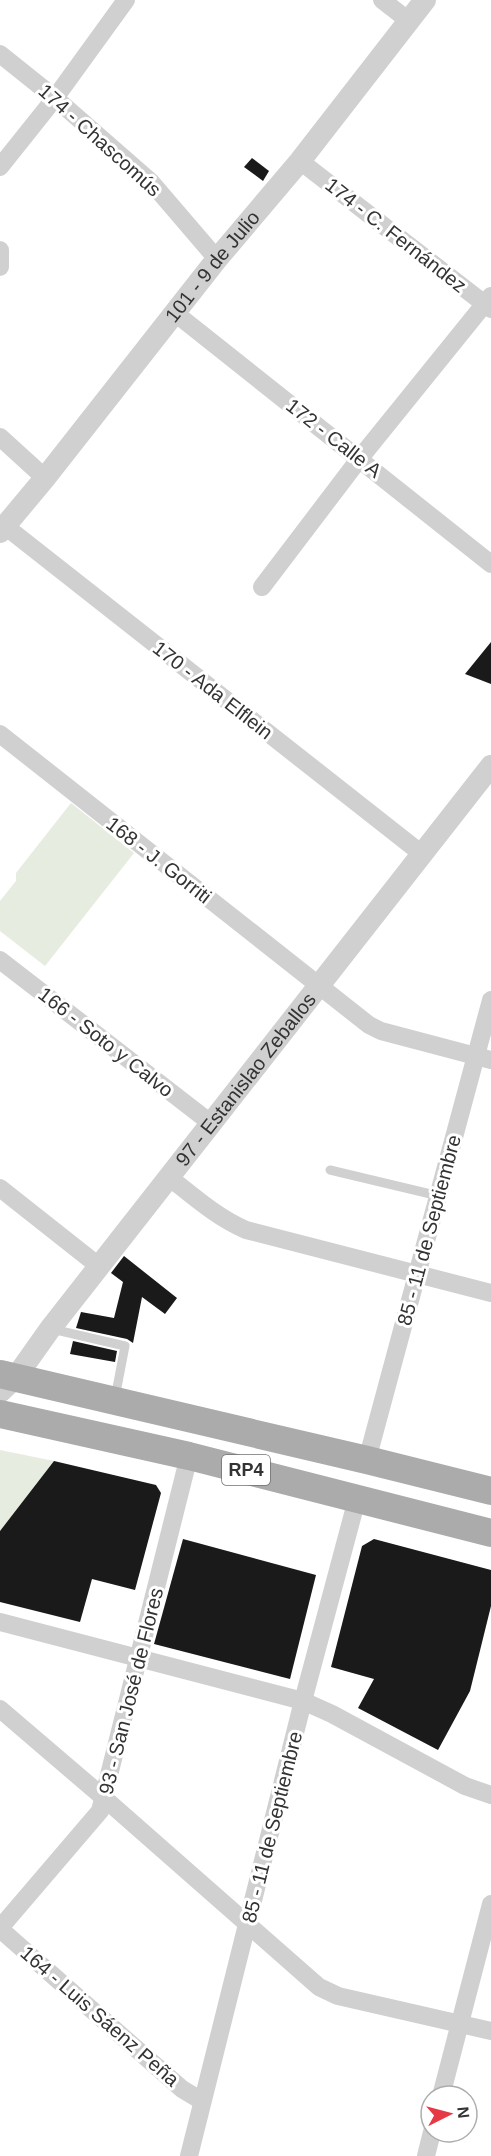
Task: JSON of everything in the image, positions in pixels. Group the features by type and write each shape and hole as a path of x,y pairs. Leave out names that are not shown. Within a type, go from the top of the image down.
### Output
{"main road":[{"name":"RP4","path":"5,1381 115,1401 491,1491"},
{"name":"RP4","path":"0,1414 189,1456 491,1533"}],"street":[{"path":"0,167 55,98 126,0"},
{"path":"382,0 408,21"},
{"name":"101 - 9 de Julio","path":"2,529 45,478 217,259 300,161 425,0"},
{"name":"174 - Chascomús","path":"0,54 55,98 151,182 217,259"},
{"name":"174 - C. Fernández","path":"300,161 489,303"},
{"path":"0,250 0,267"},
{"path":"262,587 360,458 489,303"},
{"name":"172 - Calle A","path":"175,313 491,564"},
{"path":"0,437 45,478"},
{"name":"170 - Ada Elflein","path":"2,529 422,854"},
{"name":"168 - J. Gorriti","path":"0,734 369,1025 381,1031 483,1058"},
{"name":"97 - Estanislao Zeballos","path":"5,1381 100,1267 422,854 487,778"},
{"name":"166 - Soto y Calvo","path":"0,960 212,1124"},
{"name":"85 - 11 de Septiembre","path":"367,1460 439,1196 483,1058 491,1000"},
{"path":"170,1178 216,1214 246,1230 491,1293"},
{"path":"0,1188 100,1267"},
{"name":"93 - San José de Flores","path":"0,1928 100,1811 189,1456"},
{"name":"85 - 11 de Septiembre","path":"189,2156 303,1701 357,1499"},
{"path":"0,1622 303,1701 332,1714 465,1786 491,1795"},
{"path":"0,1710 104,1798 308,1979 327,1992 491,2031"},
{"path":"444,2084 491,1904"},
{"name":"164 - Luis Sáenz Peña","path":"0,1928 182,2089 202,2101"}],"lane":[{"path":"330,1170 439,1196"},
{"path":"50,1329 125,1346 115,1401"}],"shaded area":[{"path":"71,803 134,853 45,966 0,931 0,901 16,881 16,873"},
{"path":"0,1450 54,1461 0,1531"}],"building":[{"path":"252,158 269,171 263,181 244,167"},
{"path":"491,642 491,684 465,674"},
{"path":"124,1256 177,1298 165,1314 142,1297 133,1343 127,1339 76,1328 81,1312 114,1318 123,1282 111,1273"},
{"path":"73,1341 117,1351 115,1362 70,1354"},
{"path":"54,1461 156,1485 161,1493 135,1590 92,1579 80,1622 0,1602 0,1531"},
{"path":"183,1539 316,1575 290,1679 154,1644"},
{"path":"374,1539 491,1570 491,1606 470,1691 438,1750 358,1708 374,1679 331,1667 362,1546"}]}
